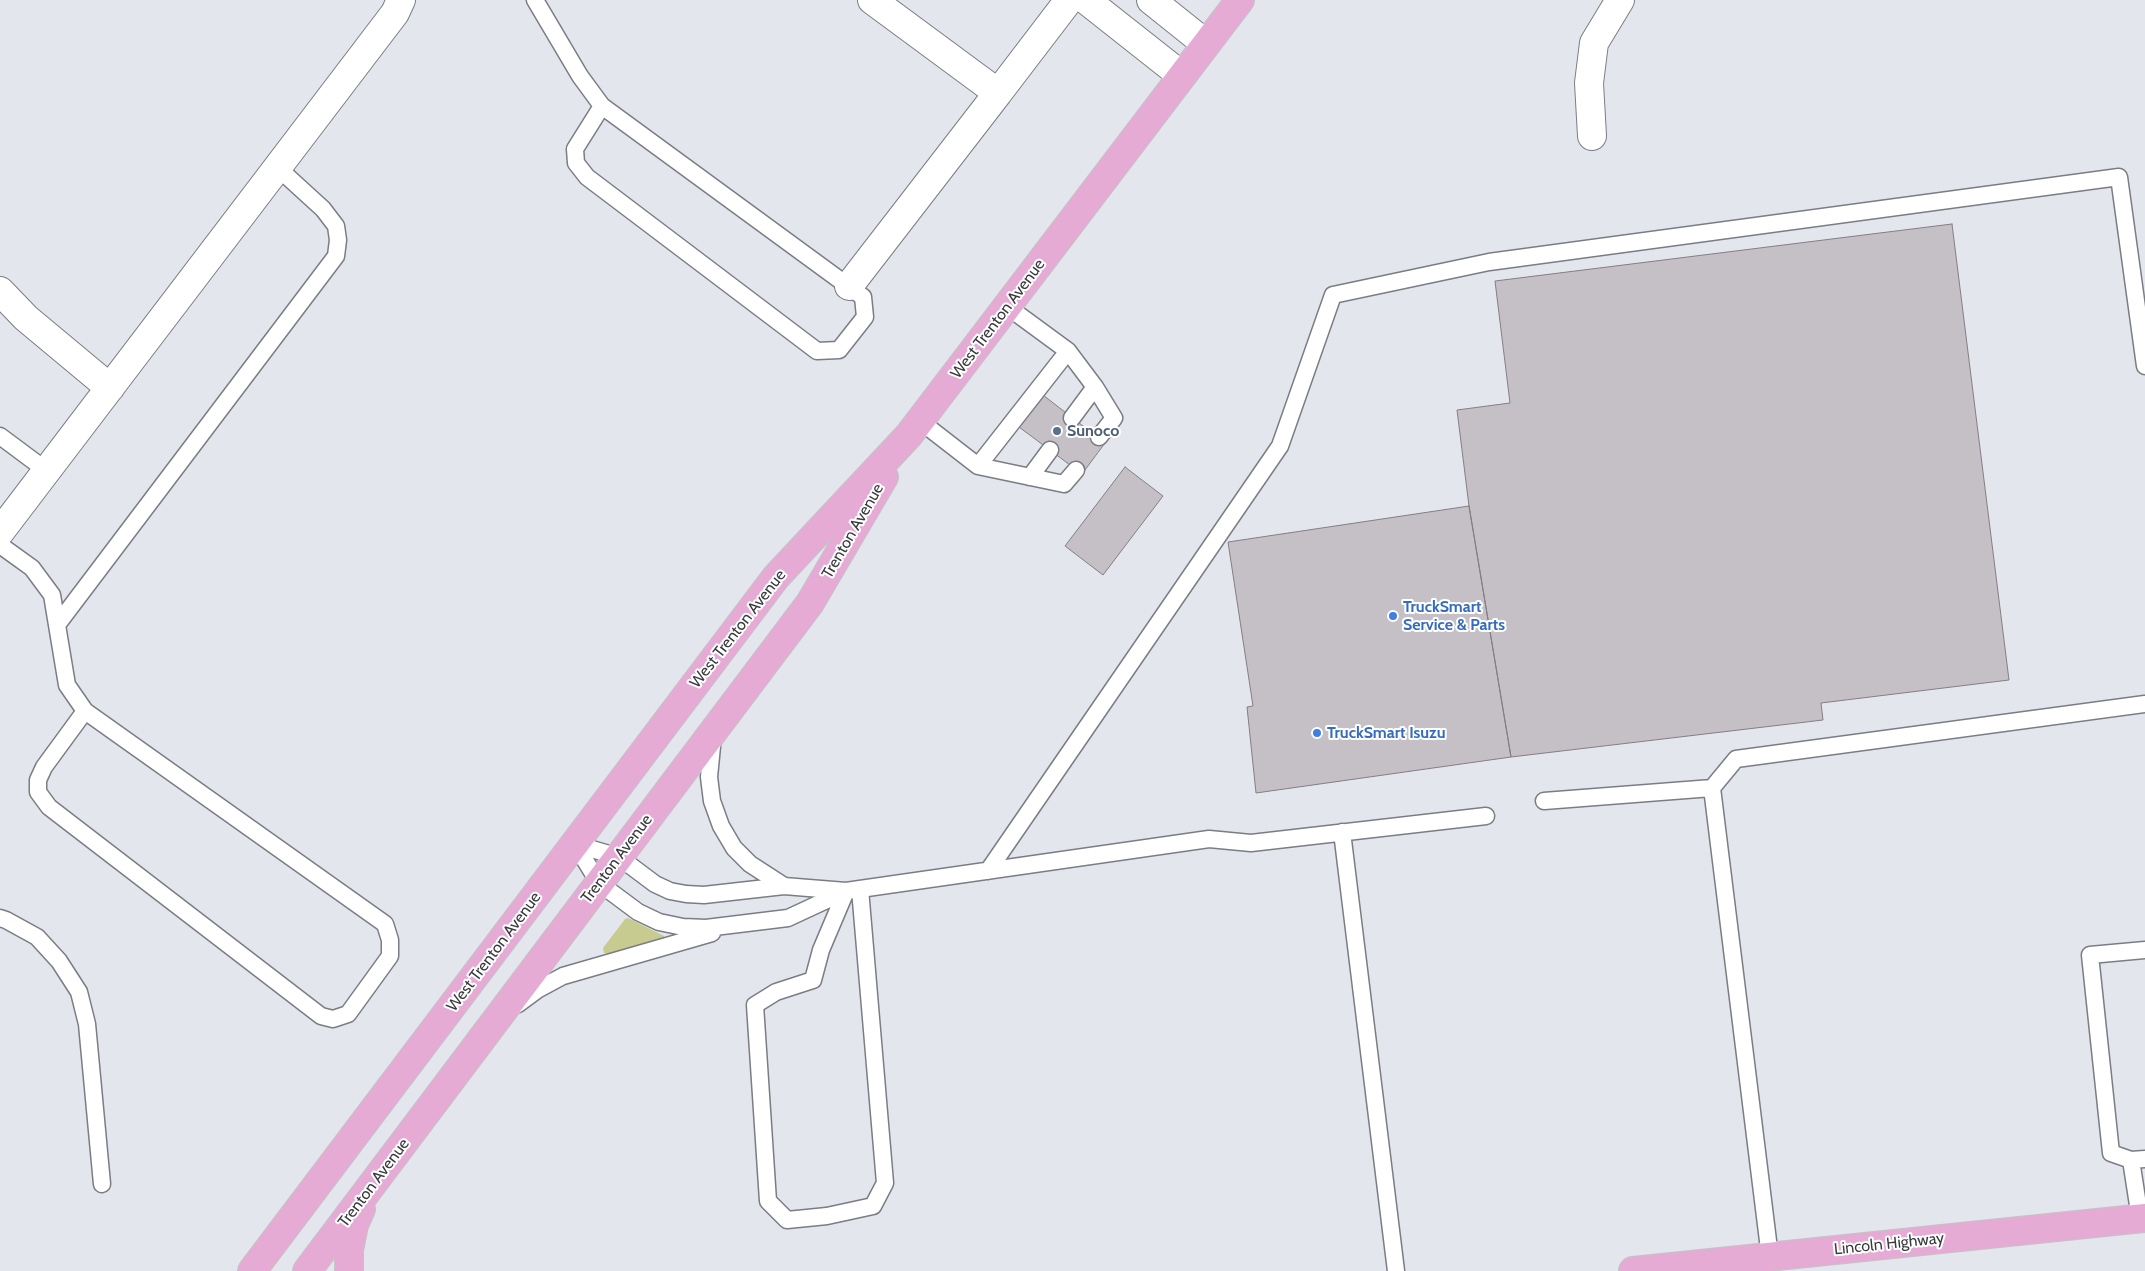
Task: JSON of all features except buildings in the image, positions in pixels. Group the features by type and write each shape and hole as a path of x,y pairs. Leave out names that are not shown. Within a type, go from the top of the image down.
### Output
{"main road":[{"name":"West Trenton Avenue","path":"252,1271 776,578 915,428 1181,75 1240,0"},
{"name":"Trenton Avenue","path":"307,1271 810,604 915,428"},
{"path":"349,1271 349,1250 354,1225 368,1189"},
{"name":"Lincoln Highway","path":"1633,1271 2142,1218"}],"street":[{"path":"0,532 395,13 401,0"},
{"path":"872,0 998,93"},
{"path":"849,286 1069,0"},
{"path":"1086,0 1181,75"},
{"path":"1151,0 1206,44"},
{"path":"1592,136 1588,83 1594,43 1620,0"},
{"path":"0,291 26,318 110,388"}],"lane":[{"path":"535,0 580,76 602,106 863,297 865,317 839,350 817,352 587,178 576,163 575,149 602,106"},
{"path":"56,625 336,256 338,240 336,226 323,208 278,167"},
{"path":"988,871 1280,446 1333,295 1489,262 2119,177 2145,366"},
{"path":"1008,307 1068,351 1095,387 1114,418 1098,437"},
{"path":"978,466 1068,351"},
{"path":"1072,418 1095,387"},
{"path":"915,428 978,466 1064,484 1076,470"},
{"path":"0,436 47,471"},
{"path":"1030,478 1050,450"},
{"path":"0,544 32,568 52,595 67,685 85,711 384,924 390,940 390,956 348,1014 333,1019 321,1016 49,807 38,792 38,780 44,767 85,711"},
{"path":"1544,801 1712,788 1736,759 2145,704"},
{"path":"714,732 710,777 712,801 721,826 734,848 750,864 784,886"},
{"path":"1712,788 1770,1257"},
{"path":"575,844 619,857 655,884 670,891 704,895 784,886 853,890 1209,839 1252,843 1486,816"},
{"path":"1342,832 1396,1271"},
{"path":"575,844 599,883 638,912 659,922 683,927 706,928 788,918 853,890"},
{"path":"853,890 885,1183 873,1206 827,1216 788,1220 768,1201 755,1005 776,992 814,980 821,950 853,890"},
{"path":"0,918 37,937 59,960 80,992 87,1024 102,1184"},
{"path":"494,1022 537,990 563,976 747,923"},
{"path":"2142,1218 2138,1159 2112,1153 2090,956 2145,950"}],"green space":[{"path":"628,918 664,936 664,940 609,954 604,953 603,948 625,919"}],"place":[{"name":"Sunoco","path":"1057,431"},
{"name":"TruckSmart Service & Parts","path":"1393,616"},
{"name":"TruckSmart Isuzu","path":"1317,733"}]}
